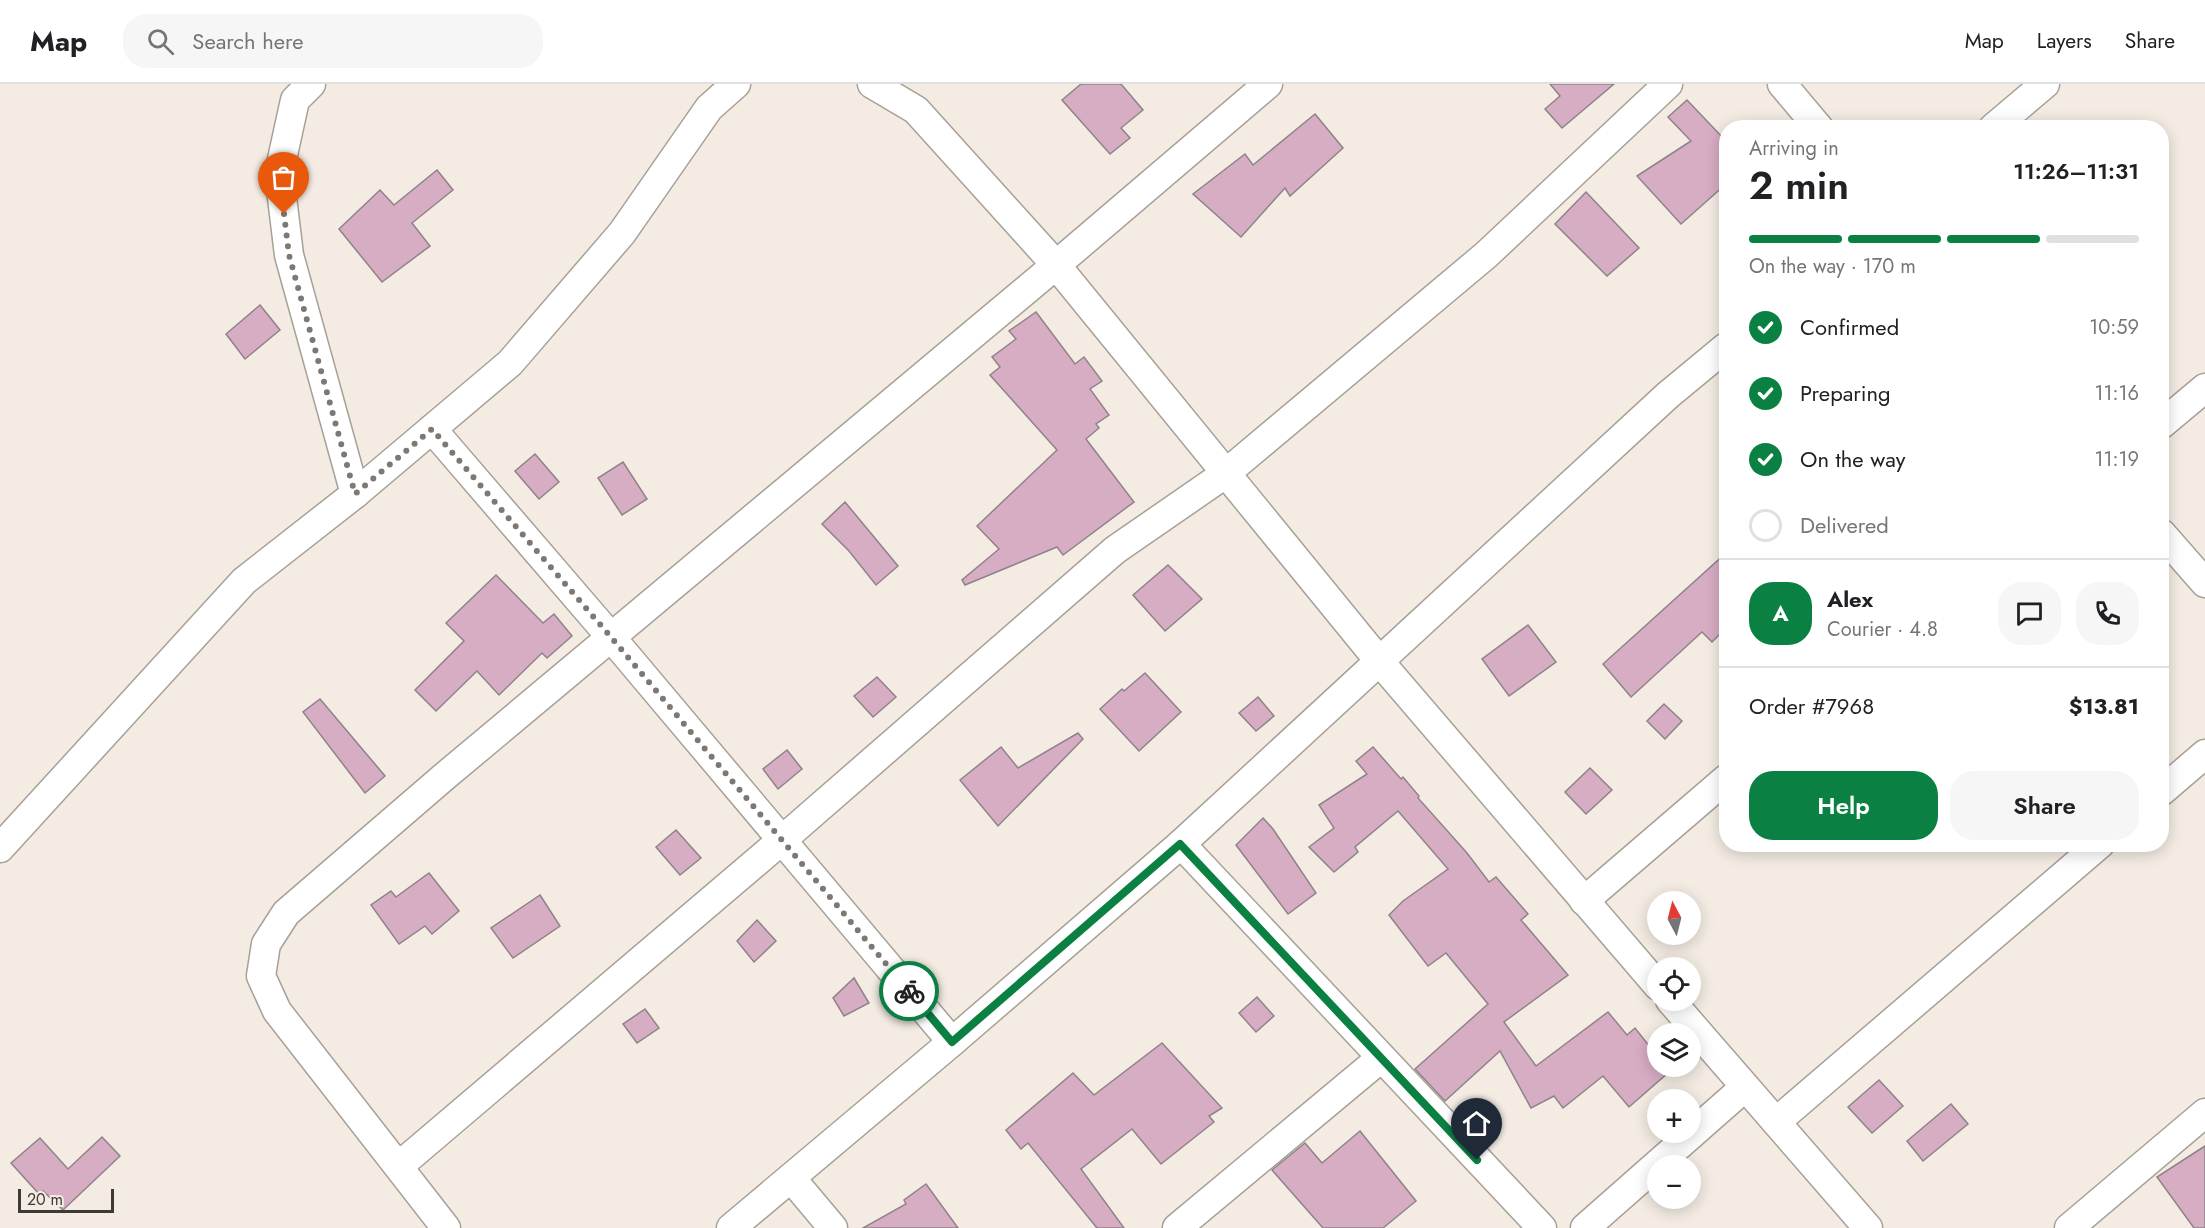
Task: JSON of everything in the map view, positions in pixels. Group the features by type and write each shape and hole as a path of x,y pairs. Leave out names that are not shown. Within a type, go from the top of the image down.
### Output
{"street":[{"path":"311,84 295,100 279,172 289,255 355,494"},
{"path":"0,848 244,581 355,494 510,363 622,234 709,108 736,84"},
{"path":"872,84 916,110 1056,265 1380,662 1647,973"},
{"path":"446,1228 277,1011 261,976 266,944 286,913 610,636 1056,265 1268,84"},
{"path":"399,1166 782,840 1115,550 1225,474 1486,255 1668,84"},
{"path":"1782,84 1812,120"},
{"path":"2002,120 2045,84"},
{"path":"731,1228 952,1042 1180,844 1668,395 1719,353"},
{"path":"2169,418 2205,388"},
{"path":"432,429 610,636 952,1042"},
{"path":"2169,542 2205,583"},
{"path":"2169,785 2205,754"},
{"path":"1584,901 1719,785"},
{"path":"1180,844 1542,1228"},
{"path":"1776,1122 2091,852"},
{"path":"1679,1011 1868,1228"},
{"path":"1177,1228 1381,1058"},
{"path":"1585,1228 1744,1087"},
{"path":"2069,1228 2205,1113"},
{"path":"791,1178 833,1228"}],"building":[{"path":"1081,84 1121,84 1143,110 1121,128 1130,138 1110,154 1062,100"},
{"path":"1550,84 1614,84 1562,128 1545,109 1560,96"},
{"path":"1687,100 1719,134 1719,190 1681,224 1637,176 1691,141 1668,117"},
{"path":"1315,114 1343,148 1290,196 1285,188 1241,237 1193,194 1245,154 1253,165"},
{"path":"437,170 453,190 412,223 430,246 382,282 339,229 380,190 394,205"},
{"path":"1586,192 1639,248 1607,276 1555,224"},
{"path":"260,305 280,330 245,359 226,334"},
{"path":"1036,312 1075,364 1084,357 1102,381 1090,389 1109,415 1096,424 1099,428 1086,439 1134,502 1063,555 1057,547 965,585 962,580 999,549 977,526 1057,450 990,375 1000,367 992,357 1016,339 1009,331"},
{"path":"535,454 559,482 539,499 515,471"},
{"path":"623,462 647,499 622,515 598,478"},
{"path":"845,502 898,566 876,585 849,551 822,524"},
{"path":"1719,559 1719,635 1712,642 1702,632 1631,697 1603,664"},
{"path":"1168,565 1202,599 1165,631 1133,595"},
{"path":"496,575 543,623 554,614 572,636 547,658 542,653 499,695 477,671 436,711 415,690 464,641 446,623"},
{"path":"1528,625 1556,662 1509,696 1482,659"},
{"path":"1145,673 1181,712 1139,751 1100,709 1122,689 1124,691"},
{"path":"877,677 896,697 873,717 854,696"},
{"path":"1258,697 1274,716 1256,731 1239,713"},
{"path":"320,699 385,776 365,793 303,712"},
{"path":"1664,704 1682,721 1665,739 1647,721"},
{"path":"1078,733 1083,739 998,826 960,780 1001,747 1018,768"},
{"path":"1373,747 1401,779 1403,777 1489,882 1496,877 1528,914 1521,920 1568,975 1504,1022 1536,1066 1608,1012 1627,1035 1635,1028 1647,1043 1647,1077 1663,1077 1629,1107 1603,1076 1563,1108 1554,1096 1531,1108 1500,1051 1445,1101 1415,1069 1488,1004 1446,953 1428,966 1389,915 1403,901 1448,869 1398,811 1355,847 1358,852 1334,872 1309,847 1334,828 1319,805 1367,774 1356,761"},
{"path":"787,750 802,769 778,789 763,769"},
{"path":"1590,768 1612,790 1586,814 1565,792"},
{"path":"1263,818 1273,829 1316,893 1288,914 1236,845"},
{"path":"676,830 701,858 680,875 656,847"},
{"path":"429,873 459,911 432,934 425,926 399,944 371,905 391,891 396,897"},
{"path":"540,895 560,926 513,958 491,928"},
{"path":"757,920 776,941 754,962 737,941"},
{"path":"854,978 869,1003 844,1016 833,998"},
{"path":"1257,997 1274,1016 1256,1032 1239,1013"},
{"path":"645,1009 659,1028 637,1043 623,1024"},
{"path":"1162,1043 1222,1108 1209,1116 1214,1122 1161,1164 1132,1129 1081,1169 1124,1228 1097,1228 1028,1143 1021,1149 1006,1130 1073,1073 1094,1095"},
{"path":"1879,1080 1903,1106 1872,1133 1848,1107"},
{"path":"1951,1104 1968,1124 1923,1161 1907,1141"},
{"path":"1360,1131 1416,1201 1383,1228 1323,1228 1272,1170 1305,1143 1322,1163"},
{"path":"102,1137 120,1156 63,1210 43,1191 39,1194 11,1163 40,1138 68,1169"},
{"path":"2205,1146 2205,1228 2194,1228 2157,1177"},
{"path":"926,1184 958,1228 863,1228 906,1204 904,1200"}],"way so far":[{"path":"284,214 289,255 355,494 432,429 909,991"}],"route":[{"path":"909,991 952,1042 1180,844 1477,1160"}]}
